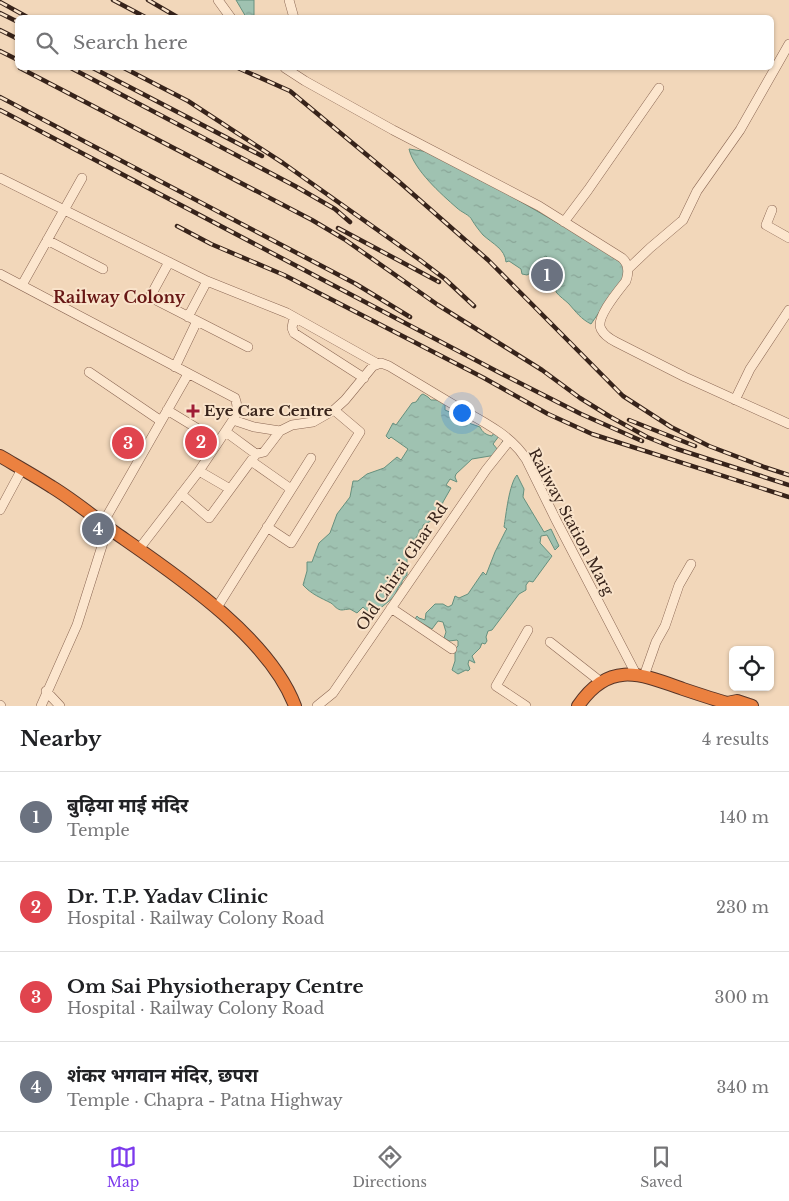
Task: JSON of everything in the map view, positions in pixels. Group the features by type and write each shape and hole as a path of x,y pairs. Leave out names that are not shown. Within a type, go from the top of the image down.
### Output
{"highway":[{"path":"0,456 52,487 106,525 216,609 250,638 263,653 283,682 295,706"},
{"path":"578,706 601,682 624,674 640,675 728,705 737,701 752,706"}],"street":[{"path":"218,0 229,15"},
{"path":"289,0 293,15"},
{"path":"628,269 683,220 697,191 740,130 789,44"},
{"path":"288,70 393,130 514,193 622,258 628,264 626,281 600,318 601,330 616,342 789,424"},
{"path":"564,222 659,88"},
{"name":"Railway Station Marg","path":"0,178 207,281 294,317 378,364 389,366 486,424 509,441 526,459 640,675"},
{"path":"22,285 82,178"},
{"path":"772,210 766,225 789,238"},
{"path":"47,240 104,269"},
{"path":"169,262 150,297 248,346"},
{"path":"0,274 234,398 238,405 237,414 226,432 139,549"},
{"path":"175,367 207,281"},
{"path":"735,400 745,378 789,310"},
{"path":"294,317 292,328 294,333 364,378"},
{"path":"181,494 209,518 253,457 264,452 280,431 292,425 313,422 334,410 378,364"},
{"path":"88,372 160,421"},
{"path":"41,706 46,691 77,625 106,525 160,421 188,374"},
{"path":"167,410 212,438"},
{"path":"267,527 291,543 360,432 334,410"},
{"path":"233,420 254,427 280,431"},
{"path":"226,432 291,489"},
{"name":"Old Chirai Ghar Rd","path":"317,706 333,693 486,470 509,441"},
{"path":"216,609 311,458"},
{"path":"0,510 22,469"},
{"path":"198,471 230,489"},
{"path":"640,675 665,626 679,585 691,564"},
{"path":"391,608 452,649"},
{"path":"526,706 496,686 528,630"},
{"path":"550,642 601,682"},
{"path":"46,691 60,706"}],"water":[{"path":"236,0 254,0 254,15 245,15"},
{"path":"409,149 429,152 477,179 490,184 622,260 625,275 591,324 581,318 556,292 557,285 563,276 560,269 546,256 542,258 536,270 527,275 522,274 521,269 509,261 506,262 501,250 483,235 471,218 443,196 422,173"},
{"path":"423,394 431,400 445,403 445,410 461,417 466,422 480,427 486,434 492,436 495,431 506,439 500,446 504,439 499,436 493,444 498,450 496,455 472,459 456,474 457,482 450,479 446,485 451,488 443,502 439,517 423,525 423,528 419,530 406,554 407,575 394,597 372,615 363,607 357,613 350,609 339,609 303,585 307,571 307,562 312,562 319,543 330,533 337,514 350,497 353,481 358,481 367,474 384,468 397,457 401,460 408,449 391,437 389,439 386,436 393,423 396,425 412,403 416,402"},
{"path":"517,475 524,489 523,497 544,532 551,529 559,546 555,550 547,535 541,536 540,543 552,556 533,582 529,581 526,585 526,590 519,594 492,630 488,631 487,641 485,644 482,643 472,656 475,663 469,660 470,669 458,674 452,670 458,641 449,641 444,638 446,632 443,622 438,621 432,629 415,619 417,616 425,620 426,613 435,604 443,604 448,607 452,605 455,596 459,598 468,594 483,572 486,575 507,529 504,527 508,500"}],"railway":[{"path":"113,0 141,15"},
{"path":"148,0 174,15"},
{"path":"0,2 24,15"},
{"path":"0,13 15,20"},
{"path":"0,30 15,38"},
{"path":"0,51 15,58"},
{"path":"24,70 312,220 344,239 438,305 542,370 580,398 647,437 674,448 789,485"},
{"path":"75,70 295,186 335,209 350,222"},
{"path":"97,70 262,156"},
{"path":"128,70 188,101 283,163 420,260 445,279 474,306"},
{"path":"243,70 290,91 397,180 488,260 623,396 671,427 709,446 789,475"},
{"path":"0,97 356,284 410,317"},
{"path":"0,110 502,374 581,414 642,441"},
{"path":"177,226 211,244 284,275 484,378 548,414 592,434 789,497"},
{"path":"338,228 439,282"},
{"path":"629,420 695,446"}],"place":[{"name":"बुढ़िया माई मंदिर","path":"547,275"},
{"name":"Eye Care Centre","path":"193,411"},
{"name":"Dr. T.P. Yadav Clinic","path":"201,442"},
{"name":"Om Sai Physiotherapy Centre","path":"128,443"},
{"name":"शंकर भगवान मंदिर, छपरा","path":"98,529"}],"district":[{"name":"Railway Colony","path":"119,297"}]}
